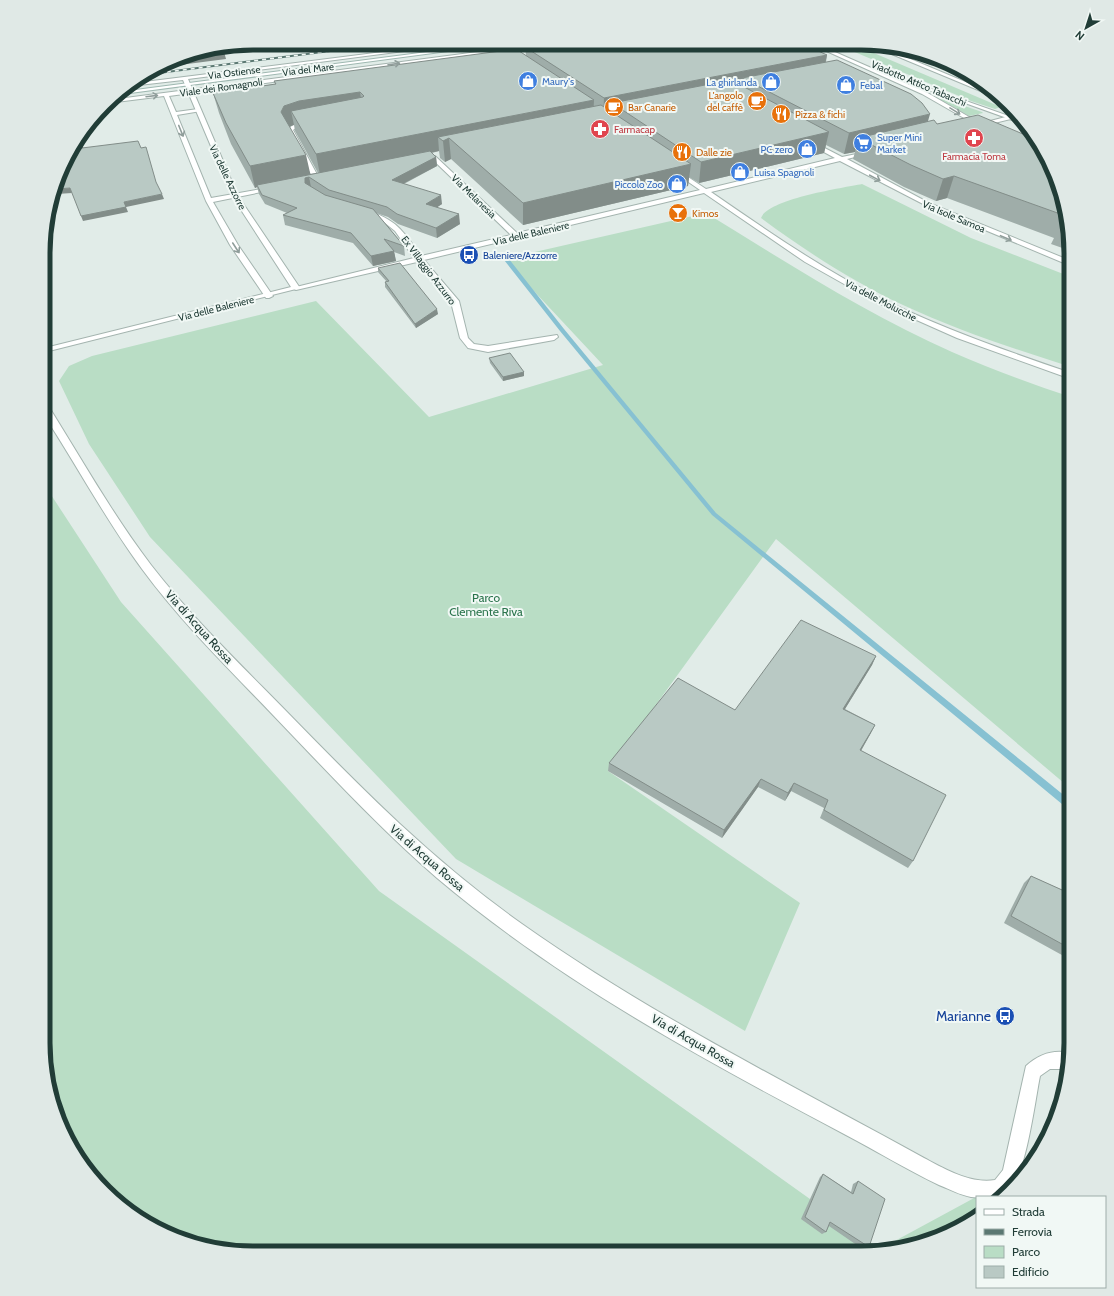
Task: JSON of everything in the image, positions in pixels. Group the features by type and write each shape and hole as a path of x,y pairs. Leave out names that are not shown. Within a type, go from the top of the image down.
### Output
{"street":[{"name":"Via Ostiense","path":"140,84 407,50"},
{"name":"Via del Mare","path":"128,93 189,88 454,50"},
{"path":"498,50 520,65"},
{"name":"Viale dei Romagnoli","path":"118,101 166,94 189,88 498,50"},
{"name":"Viadotto Attico Tabacchi","path":"827,50 931,97 990,131"},
{"name":"Viadotto Attico Tabacchi","path":"841,50 943,94 1015,120"},
{"path":"891,52 986,92"},
{"path":"908,60 917,58"},
{"name":"Via delle Azzorre","path":"185,78 235,196 296,288"},
{"path":"166,94 209,201 234,245 269,296"},
{"path":"174,114 198,111"},
{"path":"967,128 1012,116"},
{"path":"317,180 290,130 295,126 318,122"},
{"name":"Via Isole Samoa","path":"803,138 926,204 1064,261"},
{"name":"Via delle Baleniere","path":"50,349 269,296 296,288 707,192 880,149"},
{"path":"425,158 440,155"},
{"name":"Via Melanesia","path":"433,157 516,236"},
{"name":"Via delle Molucche","path":"668,165 788,249 882,302 956,335 1064,374"},
{"path":"310,182 325,178"},
{"path":"209,201 280,187"},
{"name":"Ex Villaggio Azzurro","path":"354,209 374,215 392,223 398,229 419,259 455,301 460,316 464,338 472,346 488,349 554,337"},
{"name":"Via di Acqua Rossa","path":"50,416 131,544 175,601 217,648 390,827 426,860 519,932 618,997 705,1048 930,1170 974,1190 988,1192 1001,1188 1010,1176 1014,1163 1032,1072 1040,1064 1051,1059 1063,1060"}],"green space":[{"path":"850,50 867,50 1001,107 995,109 971,101"},
{"path":"930,94 982,112 983,113 969,116"},
{"path":"862,184 971,238 1064,274 1064,365 986,339 903,305 867,287 830,265 761,218 767,211 777,205 807,195"},
{"name":"Parco Clemente Riva","path":"706,213 827,287 920,337 996,370 1064,395 1064,783 776,539 608,771 800,903 745,1031 456,859 150,537 89,444 59,381 69,366 92,356 316,301 429,417 603,365 504,259"},
{"path":"50,493 121,602 379,891 876,1246 240,1246 200,1239 175,1231 140,1212 109,1187 84,1156 65,1121 54,1083 50,1056"},
{"path":"1015,1176 995,1196 978,1196"},
{"path":"976,1197 976,1211 963,1219 939,1231 914,1239 890,1244"}],"building":[{"path":"518,50 594,100 316,154 291,111 364,96 360,92 299,101 284,106 281,112 306,155 250,166 226,123 213,93 276,84 274,81"},
{"path":"530,50 816,50 827,55 604,98"},
{"path":"837,60 911,94 922,103 930,114 849,133 742,78"},
{"path":"731,80 829,132 701,162 612,103"},
{"path":"601,105 691,164 523,203 449,138 443,141 438,137"},
{"path":"978,115 1027,136 1037,151 1049,175 1060,214 954,176 943,179 911,165 858,138 934,120 937,124"},
{"path":"138,141 141,148 146,147 156,182 162,194 124,202 126,207 81,216 70,188 61,189 65,175 81,144 82,148"},
{"path":"430,151 436,157 392,180 441,195 426,204 459,214 436,228 397,214 387,207 329,190 309,177 305,178 305,183 325,195 373,209 404,246 384,239 394,251 371,256 351,233 283,215 297,208 262,195 257,185"},
{"path":"400,263 437,309 415,324 385,282 389,281 378,268"},
{"path":"510,353 524,372 503,377 489,358"},
{"path":"801,620 876,656 843,709 875,725 860,750 946,795 913,861 824,810 828,800 794,783 788,793 761,779 724,830 609,763 678,678 735,710"},
{"path":"1031,876 1064,891 1064,945 1011,916"},
{"path":"823,1174 853,1194 858,1181 885,1199 869,1246 830,1222 826,1232 805,1217"}],"waterway":[{"path":"503,255 562,330 714,514 1064,800"}],"railway":[{"path":"159,73 338,50"}],"place":[{"name":"Maury's","path":"528,81"},
{"name":"La ghirlanda","path":"771,82"},
{"name":"Febal","path":"846,85"},
{"name":"L'angolo del caffè","path":"757,101"},
{"name":"Bar Canarie","path":"614,107"},
{"name":"Pizza & fichi","path":"781,114"},
{"name":"Farmacap","path":"600,129"},
{"name":"Farmacia Toma","path":"974,138"},
{"name":"Super Mini Market","path":"863,143"},
{"name":"PC zero","path":"807,149"},
{"name":"Dalle zie","path":"682,152"},
{"name":"Luisa Spagnoli","path":"740,172"},
{"name":"Piccolo Zoo","path":"677,184"},
{"name":"Kimos","path":"678,213"},
{"name":"Baleniere/Azzorre","path":"469,255"},
{"name":"Marianne","path":"1005,1016"}]}
